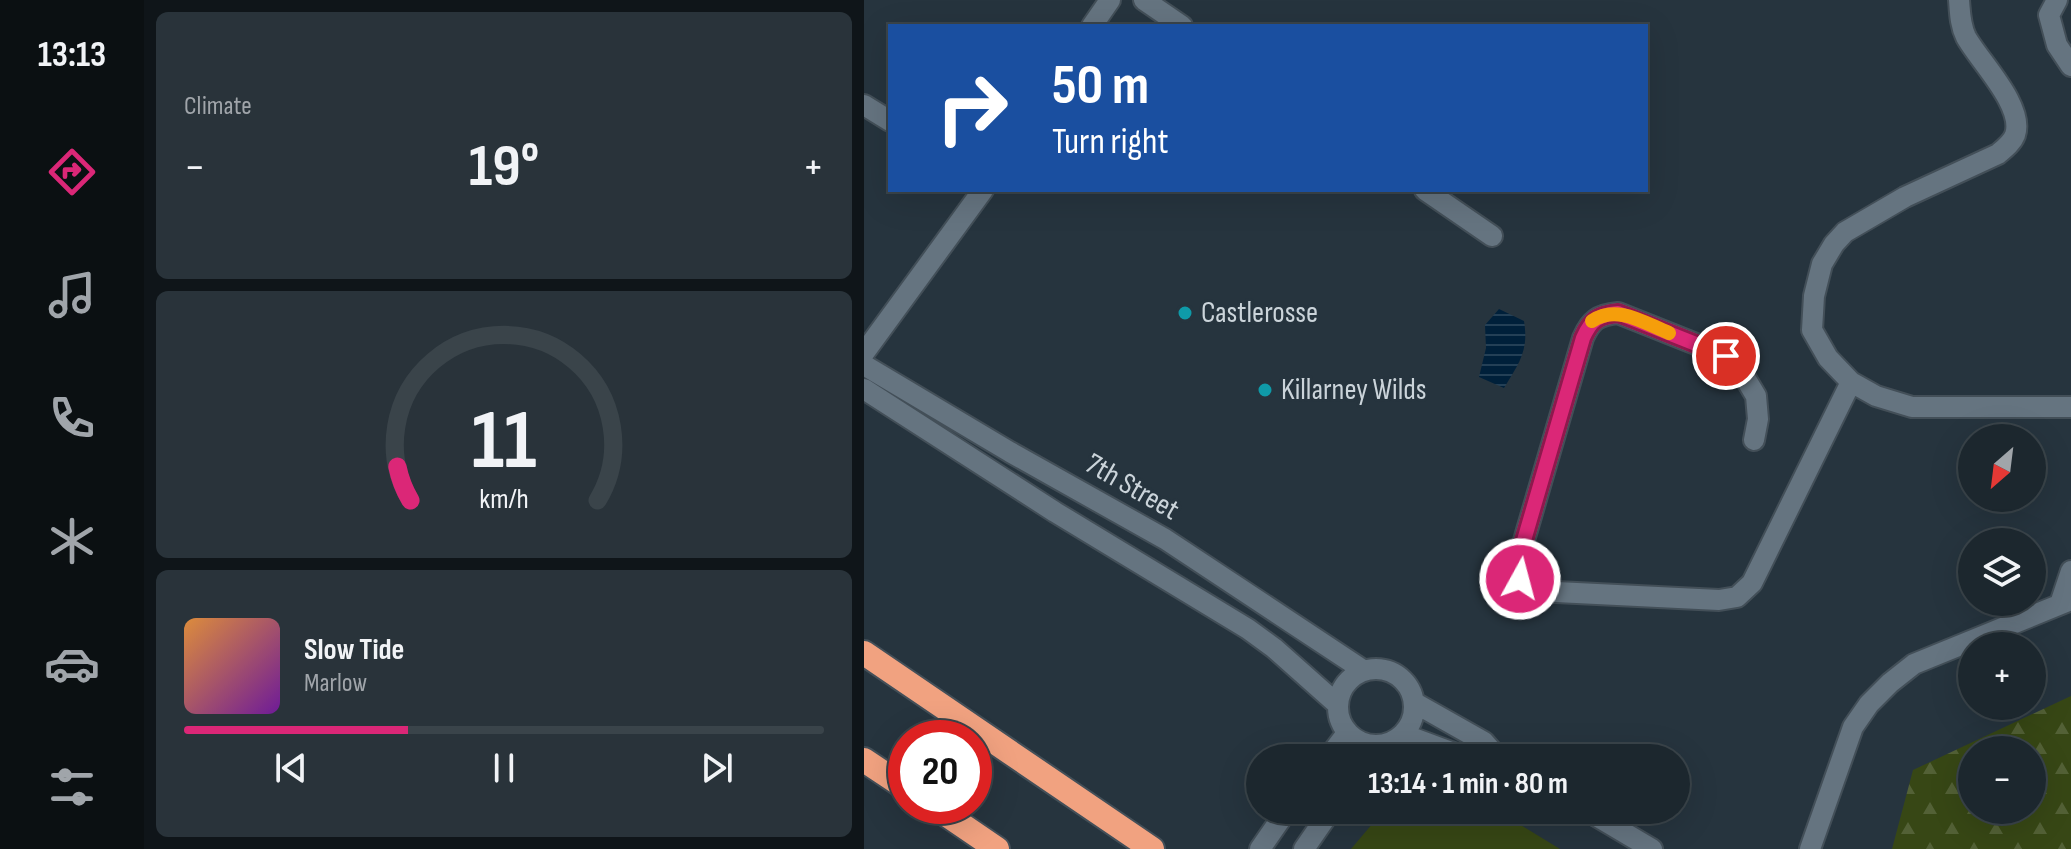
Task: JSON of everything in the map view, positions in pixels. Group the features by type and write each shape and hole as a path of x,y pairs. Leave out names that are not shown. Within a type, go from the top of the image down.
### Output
{"highway":[{"path":"864,653 1152,849"},
{"path":"864,760 888,776"},
{"path":"960,824 997,849"}],"street":[{"path":"1093,24 1110,0"},
{"path":"1144,0 1179,24"},
{"path":"1959,0 1965,35 2009,100 2015,116 2016,134 1998,154 1905,197 1845,232 1822,264 1814,296 1812,330 1828,358 1851,382 1876,396 1912,407 2071,407"},
{"path":"2050,5 2057,45 2071,66"},
{"path":"864,105 888,120"},
{"path":"864,353 982,192"},
{"path":"1428,192 1492,236"},
{"path":"1754,440 1758,419 1756,396 1726,356 1618,313 1601,315 1590,322 1583,338 1518,561 1520,579 1536,591 1719,600 1737,597 1752,583 1851,382"},
{"name":"7th Street","path":"864,365 1165,539 1363,670"},
{"name":"7th Street","path":"864,389 1248,629 1337,704"},
{"path":"1146,567 1165,539"},
{"path":"1810,849 1853,727 1869,704 1914,664 2066,602 2071,571"},
{"path":"1361,744 1347,733 1339,720 1337,704 1341,690 1350,678 1363,670 1378,668 1393,672 1405,681 1415,703 1412,724 1405,735 1389,744"},
{"path":"1415,703 1486,744"},
{"path":"1339,744 1347,733"},
{"path":"1405,735 1429,744"},
{"path":"1260,849 1277,824"},
{"path":"1306,846 1321,824"},
{"path":"1610,824 1652,849"}],"green space":[{"path":"2071,696 2071,849 1892,849 1913,770 1958,749 1958,824 2046,824 2046,736 1986,736 2020,720 2046,720 2046,708"},
{"path":"1372,824 1519,824 1560,849 1351,849"}],"water":[{"path":"1499,309 1524,321 1525,331 1522,356 1504,388 1479,377 1486,348 1485,325"}],"slow traffic":[{"path":"1592,321 1601,315 1618,313 1669,333"}],"place":[{"name":"Castlerosse","path":"1185,313"},
{"name":"Killarney Wilds","path":"1265,390"}],"route":[{"path":"1520,579 1518,561 1590,322 1601,315 1618,313 1726,356"}]}
